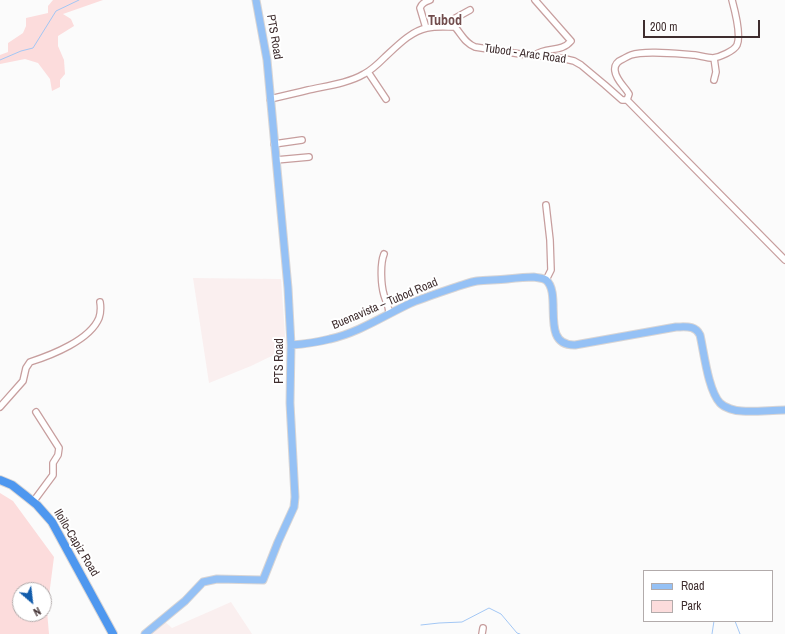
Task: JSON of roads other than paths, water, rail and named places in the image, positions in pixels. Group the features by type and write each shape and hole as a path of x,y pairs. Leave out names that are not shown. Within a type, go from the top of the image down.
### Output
{"highway":[{"name":"Iloilo-Capiz Road","path":"0,480 16,488 40,508 52,522 113,634"}],"main road":[{"name":"PTS Road","path":"145,634 185,601 204,582 217,580 263,580 294,507 295,496 290,403 291,345 288,288 267,60 256,0"},
{"name":"Buenavista – Tubod Road","path":"291,345 332,339 356,330 389,313 433,294 476,282 526,277 542,278 546,280"},
{"path":"546,280 550,285 555,329 562,342 569,345 575,345 676,327 693,328 696,329 700,335 710,380 716,398 720,403 727,408 742,411 785,410"}],"street":[{"path":"426,28 420,8 424,2 430,0"},
{"path":"534,55 542,51 564,47 571,40 535,0"},
{"path":"732,0 739,38 737,46 732,51 714,58 667,53 644,53 631,55 619,61 615,66 615,72 629,94 627,100 785,260"},
{"path":"440,27 470,10"},
{"name":"Tubod - Arac Road","path":"270,99 349,80 362,75 368,72 416,32 426,28 455,27 466,41 475,47 574,61 581,65 622,100 627,100"},
{"path":"714,58 716,72 714,80"},
{"path":"368,72 386,99"},
{"path":"274,144 302,140"},
{"path":"276,160 309,157"},
{"path":"546,205 550,240 551,270 546,280"},
{"path":"384,254 381,266 384,294 389,306 389,313"},
{"path":"0,407 23,381 26,368 30,362 52,354 82,338 94,326 101,312 100,302"},
{"path":"33,502 53,475 53,463 58,455 59,448 36,412"}],"waterway":[{"path":"0,60 21,51 33,48 56,11 79,0"},
{"path":"421,625 462,622 489,608 501,614 517,633 520,634"},
{"path":"712,634 714,622"},
{"path":"735,622 740,634"}],"district":[{"name":"Tubod","path":"445,21"}]}
